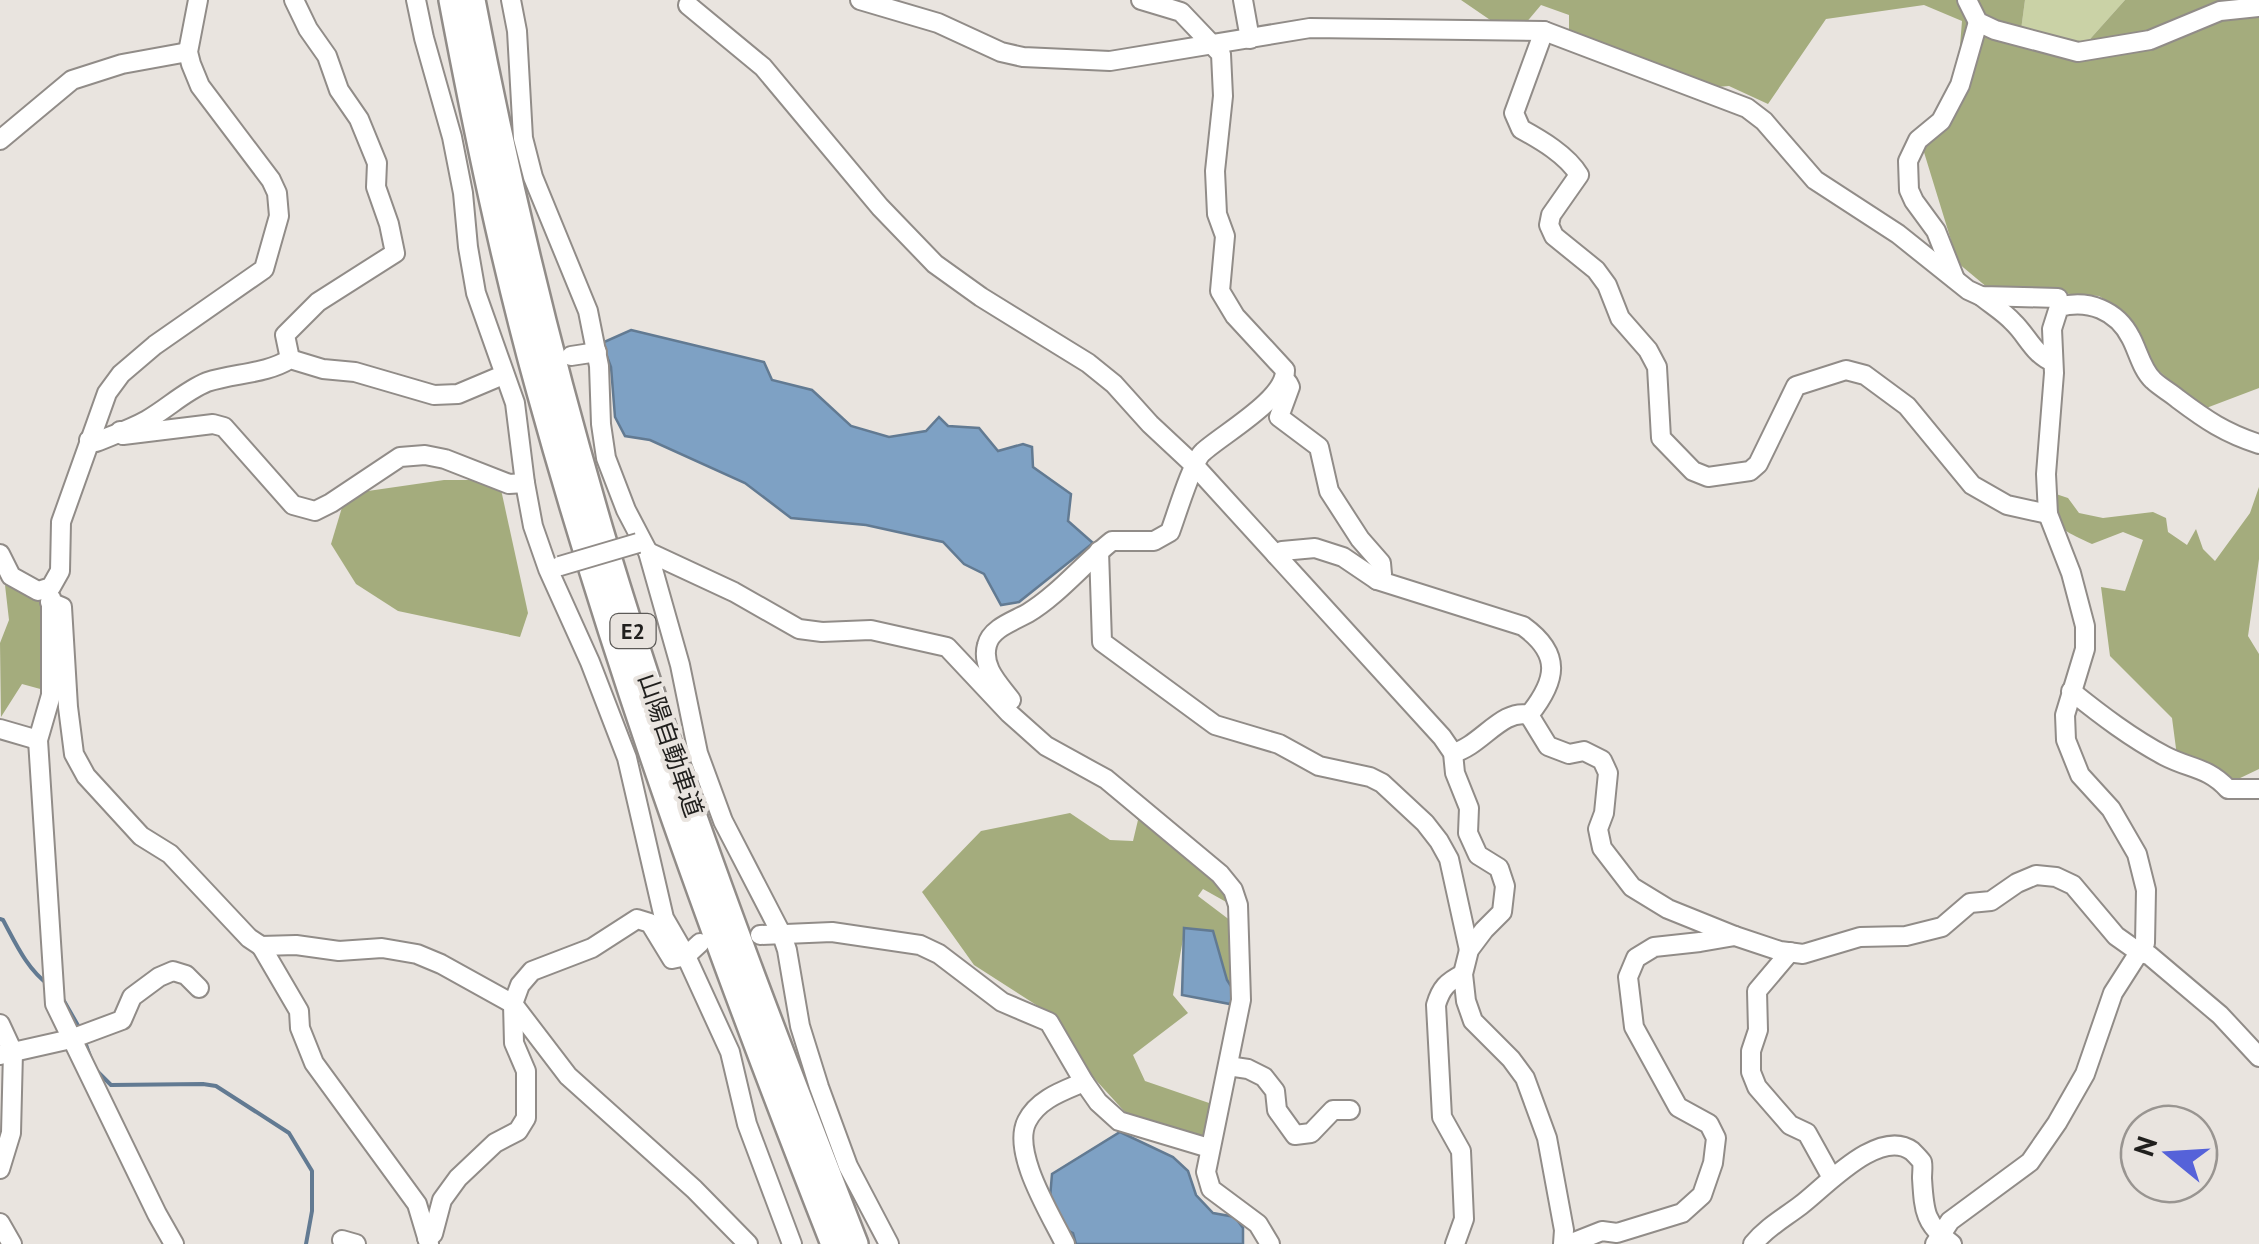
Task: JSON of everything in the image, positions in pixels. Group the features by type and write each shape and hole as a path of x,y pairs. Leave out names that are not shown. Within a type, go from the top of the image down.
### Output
{"highway":[{"name":"山陽自動車道","path":"452,0 501,238 582,538 668,802 834,1244"},
{"name":"山陽自動車道","path":"472,0 520,234 601,532 725,902 855,1244"}],"street":[{"path":"174,1244 55,1004 38,740 51,695 51,595 60,571 61,522 107,392 121,374 155,346 264,269 279,216 277,193 271,180 200,86 190,64 188,52 198,0"},
{"path":"290,358 285,335 318,302 395,253 376,187 378,162 359,119 338,90 327,56 294,0"},
{"path":"416,0 460,174 476,293 515,404 533,526 554,568 627,758 664,918 730,1052 747,1124 792,1244"},
{"path":"511,0 517,31 523,138 533,177 588,311 600,366 606,458 643,545 671,630 698,754 723,821 782,935 800,1026 819,1087 848,1166 889,1244"},
{"path":"860,0 938,24 1000,52 1023,57 1110,61 1310,28 1544,31 1747,108 1764,121 1815,180 1898,234 1981,296 2015,323 2046,360 2053,362"},
{"path":"1141,0 1181,12 1222,54 1224,96 1214,171 1217,214 1225,236 1220,291 1236,316 1285,370 1290,387 1279,417 1320,447 1330,491 1360,539 1382,563 1378,580"},
{"path":"1243,0 1250,39"},
{"path":"1967,0 1978,22 1995,30 2078,52 2150,40 2220,11 2259,7"},
{"path":"688,2 763,67 880,207 936,264 1114,384 1195,466 1442,737 1452,754 1455,774 1469,808 1468,833 1478,855 1498,868 1505,886 1502,912 1470,950 1463,974 1466,1001 1473,1021 1525,1078 1547,1138 1566,1244 1682,1212 1702,1195 1713,1163 1716,1138 1708,1124 1678,1107 1634,1027 1628,977 1636,958 1654,946 1735,936"},
{"path":"1955,280 1936,231 1914,201 1908,161 1918,140 1941,121 1960,85 1978,22"},
{"path":"1544,31 1514,113 1520,129 1573,165 1580,175 1551,215 1549,225 1554,236 1596,270 1607,285 1620,318 1648,350 1657,368 1661,438 1693,472 1708,476 1750,471 1758,464 1796,386 1846,370 1866,375 1906,406 1972,485 2007,505 2048,514"},
{"path":"0,140 72,80 122,64 188,52"},
{"path":"1942,1241 1950,1222 2030,1162 2057,1123 2085,1074 2113,993 2145,943 2147,925 2146,890 2137,854 2111,809 2080,774 2066,740 2064,715 2085,649 2085,626 2072,574 2048,514 2052,329 2058,298 1981,296"},
{"path":"2059,306 2075,302 2097,306 2115,317 2129,332 2150,378 2214,426 2259,444"},
{"path":"571,356 596,352"},
{"path":"90,440 96,442 147,420 204,384 276,367 290,358 434,395 458,394 496,378"},
{"path":"1009,712 1014,704 989,672 986,657 993,632 1034,610 1112,541 1154,541 1170,532 1198,456 1277,394 1286,379"},
{"path":"120,431 123,435 213,424 224,428 293,505 315,511 400,457 445,458 509,484 525,483"},
{"path":"554,568 643,545 800,628 822,632 871,630 947,647 1046,746 1106,779 1220,874 1238,905 1241,1000 1206,1172 1211,1188 1258,1224 1270,1244"},
{"path":"1276,555 1315,548 1343,557 1378,580 1522,626 1540,638 1550,653 1552,675 1543,698 1529,715"},
{"path":"1099,551 1102,642 1215,724 1280,744 1319,766 1382,783 1425,823 1444,850 1470,950"},
{"path":"1,562 11,576 51,595 62,606 74,754 86,776 141,836 170,854 261,946 300,1011 300,1028 314,1063 417,1204 428,1241"},
{"path":"2072,691 2164,755 2215,775 2228,788 2259,789"},
{"path":"1452,754 1466,750 1508,716 1529,715 1548,746 1569,754 1584,752 1602,760 1608,773 1604,812 1598,828 1602,848 1632,887 1668,909 1780,951 1803,954 1860,937 1906,936 1942,927 1970,903 1991,900 2036,875 2056,877 2073,886 2116,936 2149,955 2220,1015 2259,1057"},
{"path":"0,729 38,740"},
{"path":"428,1241 442,1200 458,1178 495,1143 518,1132 526,1118 526,1070 514,1043 513,1004 520,985 532,971 592,948 637,919 650,923 672,959 686,956 700,942"},
{"path":"760,935 832,932 920,944 1002,1002 1049,1022 1084,1082 1118,1121 1209,1148"},
{"path":"261,946 296,945 338,951 382,948 417,954 513,1004 568,1076 694,1188 748,1244"},
{"path":"1790,952 1757,991 1758,1030 1751,1072 1758,1087 1790,1125 1807,1133 1832,1178"},
{"path":"6,1053 71,1040 122,1020 132,998 173,971 186,975 199,988"},
{"path":"1455,1244 1464,1218 1461,1151 1442,1117 1436,1005 1440,990 1463,974"},
{"path":"0,1024 12,1133 0,1169"},
{"path":"1228,1066 1248,1068 1264,1077 1275,1091 1277,1110 1294,1134 1312,1132 1333,1110 1350,1110"},
{"path":"1064,1244 1037,1193 1022,1139 1027,1121 1038,1106 1084,1082"},
{"path":"1753,1244 1832,1178 1877,1148 1894,1144 1906,1147 1922,1162 1924,1209 1942,1241"},
{"path":"0,1223 12,1244"}],"green space":[{"path":"1461,0 2025,0 2019,45 2086,57 2091,38 2125,0 2259,0 2259,388 2201,410 2155,367 2121,310 2099,296 1988,288 1958,263 1923,149 1955,108 1962,21 1924,5 1826,19 1768,104 1729,86 1692,89 1569,33 1569,15 1541,5 1525,24 1499,26"},
{"path":"2025,0 2125,0 2091,38 2086,57 2019,45"},
{"path":"444,480 500,485 528,613 520,637 398,611 356,584 331,544 343,504 361,492"},
{"path":"2259,487 2259,559 2248,636 2259,654 2259,769 2236,780 2177,756 2172,718 2110,656 2101,587 2125,591 2143,540 2123,532 2092,544 2074,535 2057,521 2053,493 2068,498 2079,513 2103,518 2153,512 2166,518 2168,532 2187,545 2196,529 2203,549 2215,561 2250,513"},
{"path":"5,585 46,602 44,690 22,684 1,717 0,643 9,620"},
{"path":"1070,813 1110,840 1133,841 1138,820 1131,813 1215,878 1228,903 1203,889 1198,896 1235,924 1236,994 1227,980 1213,931 1185,928 1173,995 1188,1013 1133,1055 1145,1081 1212,1104 1205,1139 1125,1112 1093,1077 1055,1017 974,965 922,892 981,831"}],"water":[{"path":"631,330 764,362 772,380 812,390 851,426 889,437 926,431 939,417 948,426 979,428 998,451 1023,444 1032,447 1033,467 1071,494 1068,521 1093,543 1019,602 1001,605 984,574 964,564 943,542 866,525 791,518 745,483 650,440 625,436 615,417 611,367 602,343"},
{"path":"1184,928 1213,931 1227,980 1236,994 1230,1004 1182,995"},
{"path":"1120,1132 1173,1157 1188,1171 1196,1195 1213,1213 1235,1217 1243,1228 1243,1244 1076,1244 1050,1198 1052,1174"}],"waterway":[{"path":"0,919 28,964 49,985"},
{"path":"60,994 80,1029"},
{"path":"85,1042 92,1062"},
{"path":"96,1070 111,1085 216,1086 289,1133 312,1171 312,1211 306,1244"}]}
